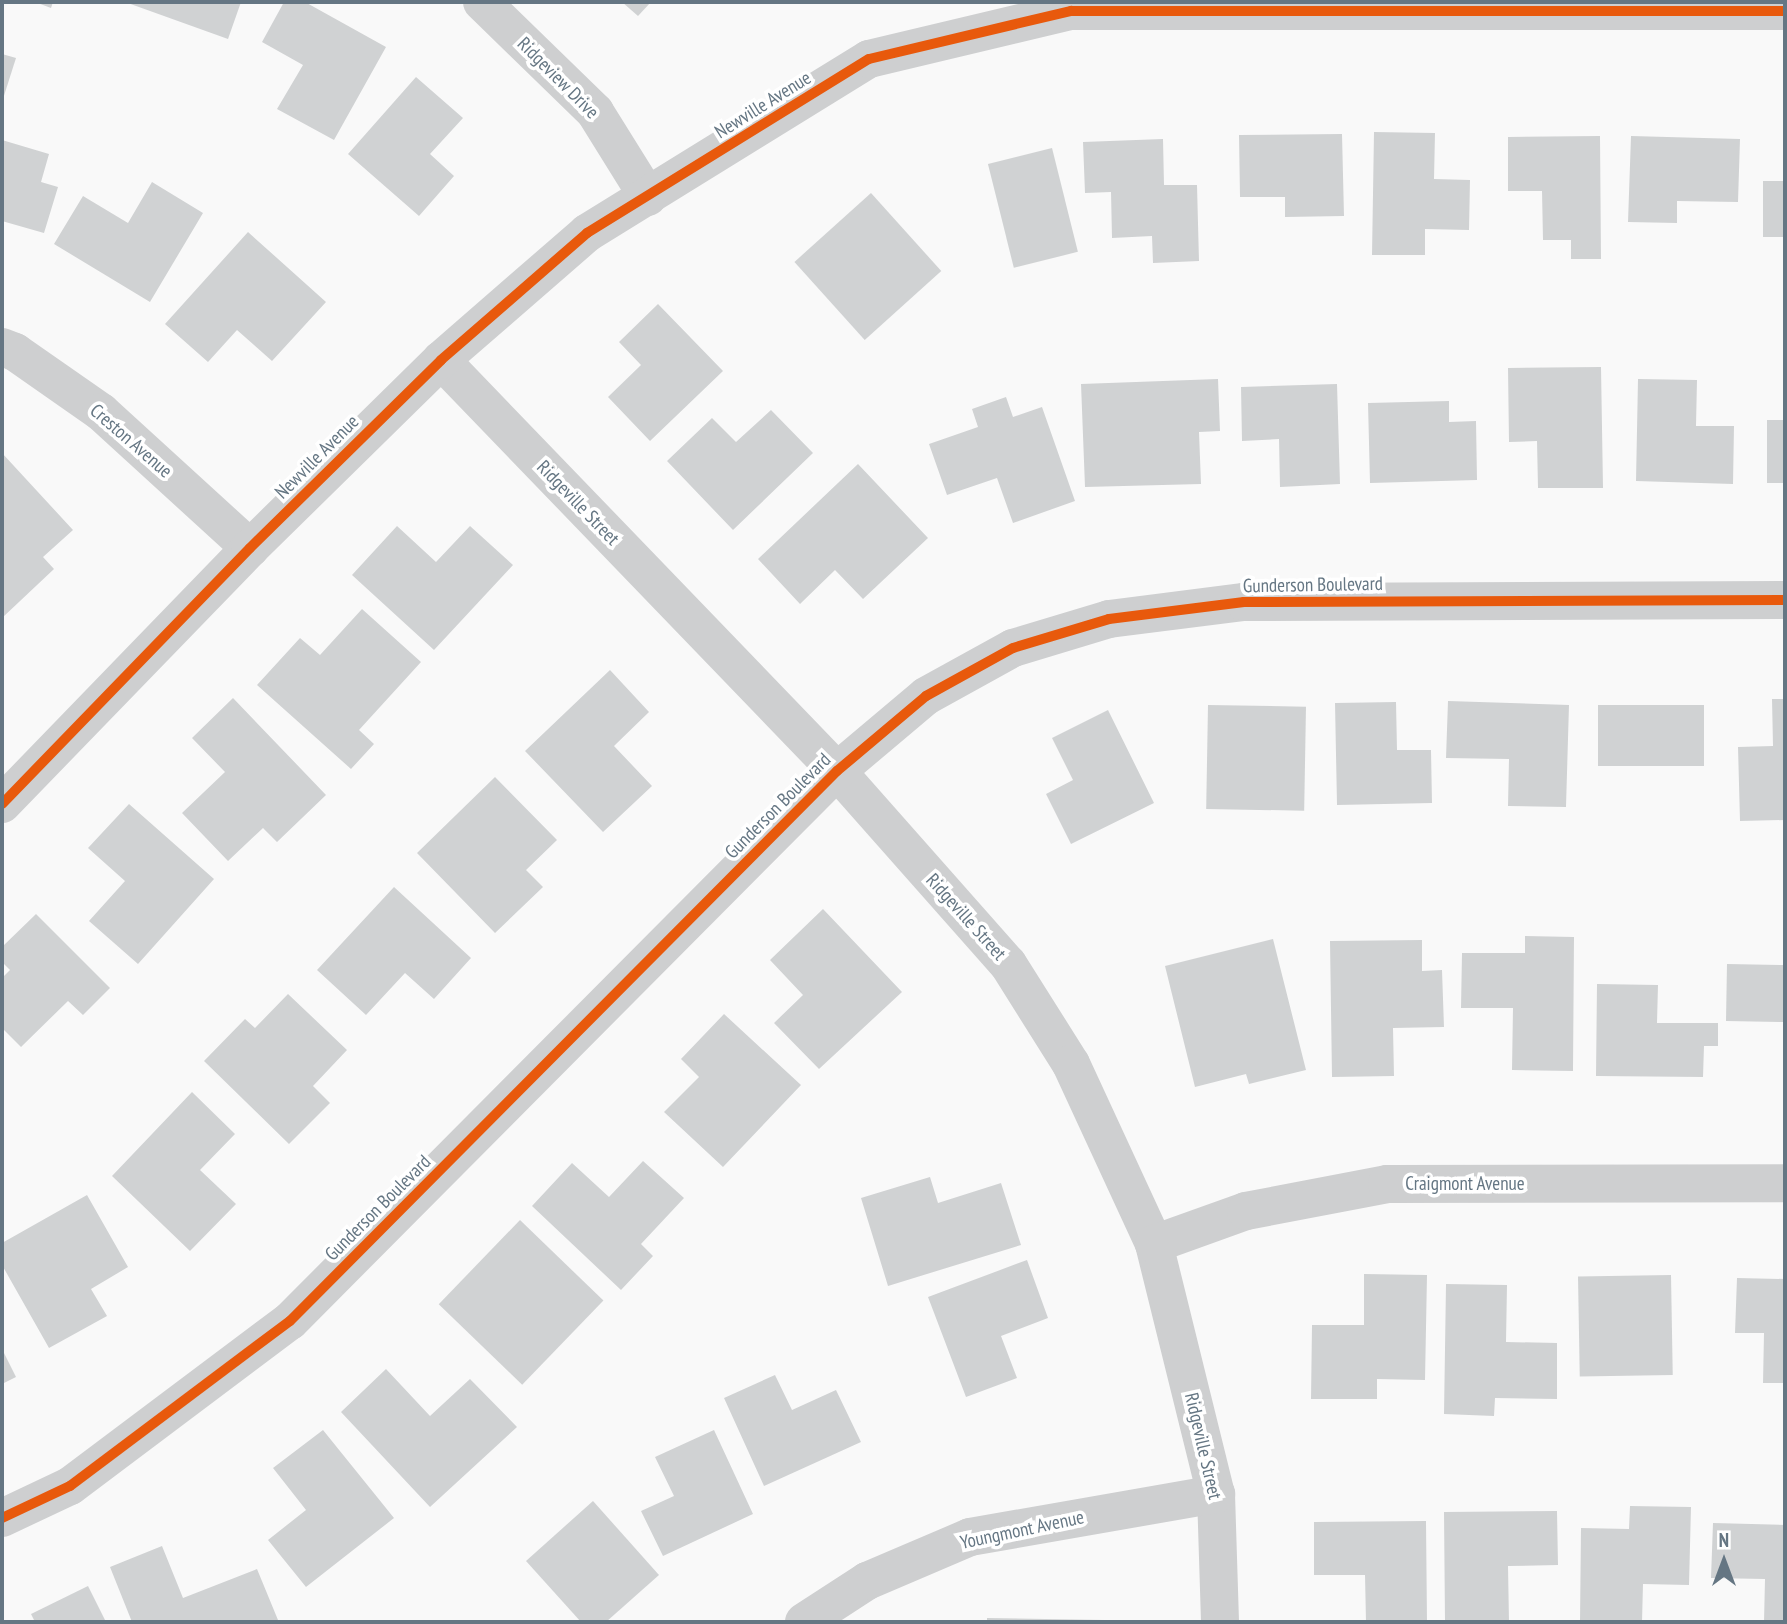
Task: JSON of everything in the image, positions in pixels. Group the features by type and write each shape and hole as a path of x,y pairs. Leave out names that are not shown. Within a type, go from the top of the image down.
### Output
{"street":[{"name":"Ridgeview Drive","path":"482,2 596,111 648,197"},
{"name":"Newville Avenue","path":"2,804 250,548 441,360 587,233 869,59 1071,11 1785,11"},
{"name":"Creston Avenue","path":"2,347 15,352 101,412 250,548"},
{"name":"Ridgeville Street","path":"441,360 837,771 1008,964 1071,1064 1154,1244 1216,1494 1220,1622"},
{"name":"Gunderson Boulevard","path":"2,1518 70,1486 290,1321 837,771 926,696 1013,648 1109,619 1244,602 1785,600"},
{"name":"Craigmont Avenue","path":"1154,1244 1246,1211 1387,1184 1785,1183"},
{"name":"Youngmont Avenue","path":"804,1622 867,1581 970,1537 1216,1494"}],"building":[{"path":"35,2 53,2 51,8"},
{"path":"125,2 241,2 228,39"},
{"path":"284,2 305,2 386,47 334,140 277,109 303,65 262,42"},
{"path":"622,2 651,2 638,16"},
{"path":"2,54 16,58 2,102"},
{"path":"416,77 463,118 430,154 454,176 419,216 348,154"},
{"path":"1374,132 1435,133 1434,179 1470,180 1469,230 1425,229 1425,255 1372,255"},
{"path":"1342,134 1344,216 1285,217 1285,197 1240,197 1239,135"},
{"path":"1600,136 1601,259 1571,259 1571,240 1543,240 1542,191 1508,191 1508,137"},
{"path":"1631,136 1740,139 1738,202 1677,201 1677,223 1628,222"},
{"path":"1163,139 1164,185 1197,185 1199,261 1153,263 1152,236 1112,238 1111,192 1085,193 1083,142"},
{"path":"2,140 49,154 41,182 58,187 44,233 2,221"},
{"path":"1052,148 1078,252 1014,268 988,164"},
{"path":"1763,181 1785,181 1785,237 1763,237"},
{"path":"152,182 203,213 150,302 54,244 83,196 128,223"},
{"path":"871,193 941,271 865,340 794,262"},
{"path":"248,232 326,302 272,361 237,330 208,362 165,324"},
{"path":"658,304 723,371 650,441 608,397 641,365 619,342"},
{"path":"1601,367 1603,488 1538,488 1537,441 1509,442 1508,368"},
{"path":"1218,379 1220,431 1199,432 1201,484 1085,487 1081,384"},
{"path":"1638,379 1697,380 1696,426 1734,426 1733,484 1636,481"},
{"path":"1337,384 1340,484 1280,487 1279,439 1242,441 1241,387"},
{"path":"1006,397 1013,417 1042,407 1075,501 1013,523 997,478 947,495 929,444 978,427 972,409"},
{"path":"1449,401 1449,422 1476,421 1477,480 1370,483 1368,403"},
{"path":"771,410 813,453 733,530 667,461 712,418 736,442"},
{"path":"1767,420 1785,420 1785,483 1767,483"},
{"path":"2,453 73,530 43,557 54,569 2,618"},
{"path":"858,464 928,538 863,599 835,570 800,604 758,559"},
{"path":"397,526 436,562 470,526 513,565 434,650 352,575"},
{"path":"362,609 421,662 359,730 374,744 351,769 257,685 300,638 320,655"},
{"path":"610,670 649,712 614,746 652,786 603,832 525,751"},
{"path":"233,698 326,795 277,842 263,828 228,861 182,813 225,772 192,738"},
{"path":"1772,699 1785,699 1785,820 1740,821 1738,747 1773,746"},
{"path":"1448,701 1569,705 1566,807 1508,806 1509,759 1446,758"},
{"path":"1396,702 1397,750 1431,750 1432,803 1337,805 1335,703"},
{"path":"1208,705 1306,707 1304,811 1206,809"},
{"path":"1598,705 1704,705 1704,766 1598,766"},
{"path":"1108,710 1154,803 1071,844 1046,794 1073,780 1052,738"},
{"path":"495,777 557,840 526,870 543,887 495,933 417,853"},
{"path":"129,804 214,879 138,964 89,921 125,881 88,848"},
{"path":"394,887 471,958 434,999 405,973 366,1015 317,970"},
{"path":"823,909 902,992 819,1069 774,1023 803,995 770,960"},
{"path":"36,914 110,988 83,1015 68,1001 21,1047 2,1028 2,978 10,970 2,962 2,947"},
{"path":"1525,936 1574,937 1573,1071 1512,1070 1513,1008 1461,1008 1462,953 1525,953"},
{"path":"1273,939 1306,1070 1249,1084 1246,1074 1195,1087 1165,966"},
{"path":"1422,940 1422,971 1442,970 1444,1027 1393,1028 1394,1076 1332,1077 1330,941"},
{"path":"1727,964 1785,965 1784,1022 1726,1021"},
{"path":"1597,984 1658,985 1657,1023 1718,1023 1718,1046 1704,1046 1703,1077 1596,1076"},
{"path":"288,994 347,1050 313,1086 330,1103 289,1144 204,1061 245,1019 255,1028"},
{"path":"724,1014 801,1085 723,1167 664,1112 699,1077 681,1059"},
{"path":"192,1092 235,1134 200,1170 236,1204 190,1251 112,1176"},
{"path":"643,1161 684,1198 641,1244 653,1256 621,1290 532,1206 572,1163 609,1197"},
{"path":"930,1177 938,1203 1001,1183 1021,1245 888,1286 861,1198"},
{"path":"87,1195 128,1267 91,1289 107,1316 49,1348 2,1265 2,1243"},
{"path":"520,1220 603,1301 522,1385 439,1304"},
{"path":"1027,1260 1048,1318 1001,1336 1017,1378 966,1397 928,1297"},
{"path":"1364,1274 1427,1275 1425,1380 1377,1379 1377,1399 1311,1399 1312,1325 1364,1325"},
{"path":"1671,1275 1673,1375 1580,1377 1578,1277"},
{"path":"1737,1278 1785,1279 1785,1383 1763,1383 1764,1333 1735,1333"},
{"path":"1446,1284 1507,1285 1506,1342 1557,1343 1557,1399 1495,1398 1494,1416 1444,1414"},
{"path":"2,1349 16,1377 2,1384"},
{"path":"386,1369 430,1416 470,1379 517,1427 430,1507 341,1412"},
{"path":"775,1375 792,1410 836,1390 861,1442 764,1486 724,1398"},
{"path":"323,1430 394,1518 306,1587 268,1540 306,1510 273,1468"},
{"path":"714,1430 753,1514 663,1556 641,1511 674,1496 655,1457"},
{"path":"593,1501 659,1575 606,1622 581,1622 526,1561"},
{"path":"1630,1506 1691,1507 1689,1585 1643,1584 1642,1622 1580,1622 1581,1528 1629,1529"},
{"path":"1557,1511 1558,1565 1508,1566 1509,1622 1445,1622 1444,1512"},
{"path":"1426,1521 1427,1622 1366,1622 1365,1575 1314,1575 1314,1522"},
{"path":"1713,1523 1785,1525 1785,1622 1764,1622 1765,1579 1711,1578"},
{"path":"162,1546 183,1598 257,1569 278,1620 132,1622 110,1567"},
{"path":"88,1586 106,1622 35,1622 31,1614"},
{"path":"987,1618 1105,1620 1105,1622 987,1622"}],"cycle path":[{"path":"2,804 250,548 441,360 587,233 869,59 1071,11 1785,11"},
{"path":"2,1518 70,1486 290,1321 837,771 926,696 1013,648 1109,619 1244,602 1785,600"}]}
